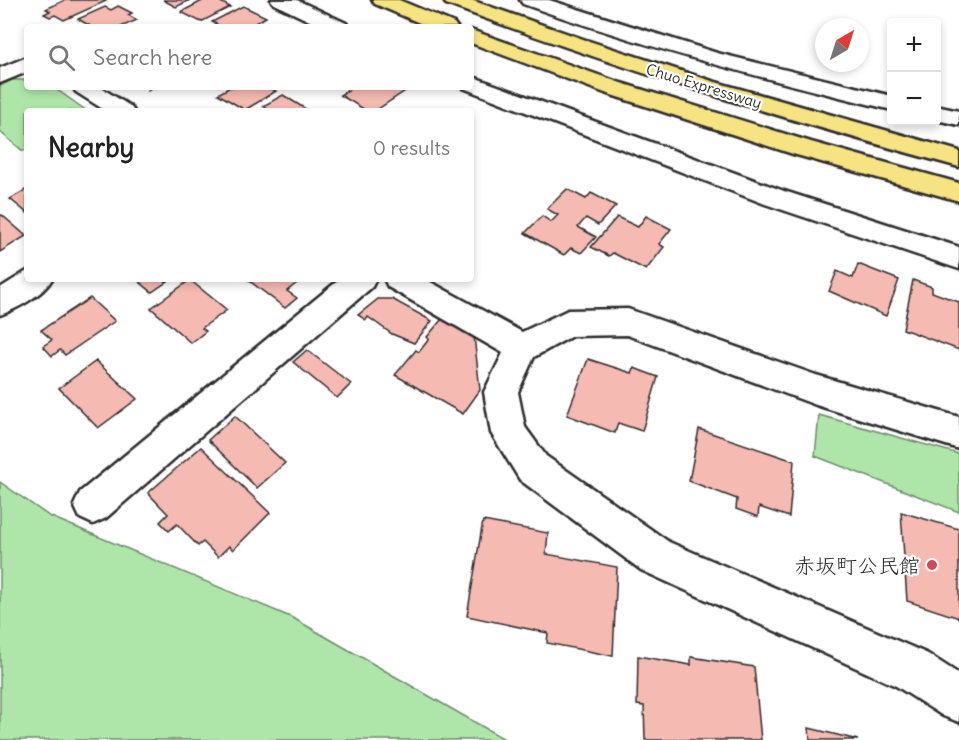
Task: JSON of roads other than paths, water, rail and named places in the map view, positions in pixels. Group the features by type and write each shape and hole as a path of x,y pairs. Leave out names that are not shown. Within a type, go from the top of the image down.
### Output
{"highway":[{"path":"382,0 440,24"},
{"name":"Chuo Expressway","path":"453,0 635,65 811,119 959,159"},
{"name":"Chuo Expressway","path":"474,37 613,88 802,148 959,192"}],"street":[{"path":"281,0 333,24"},
{"path":"530,0 610,29 783,79 887,102"},
{"path":"0,76 24,65"},
{"path":"474,84 637,147 869,230 959,258"},
{"path":"89,90 117,108"},
{"path":"941,114 959,118"},
{"path":"0,303 32,282"},
{"path":"93,505 357,282"},
{"path":"404,282 522,348"},
{"path":"959,433 816,390 628,322 568,323 522,348 501,392 509,434 532,468 655,556 912,670 959,700"}],"place":[{"name":"赤坂町公民館","path":"932,565"}]}
